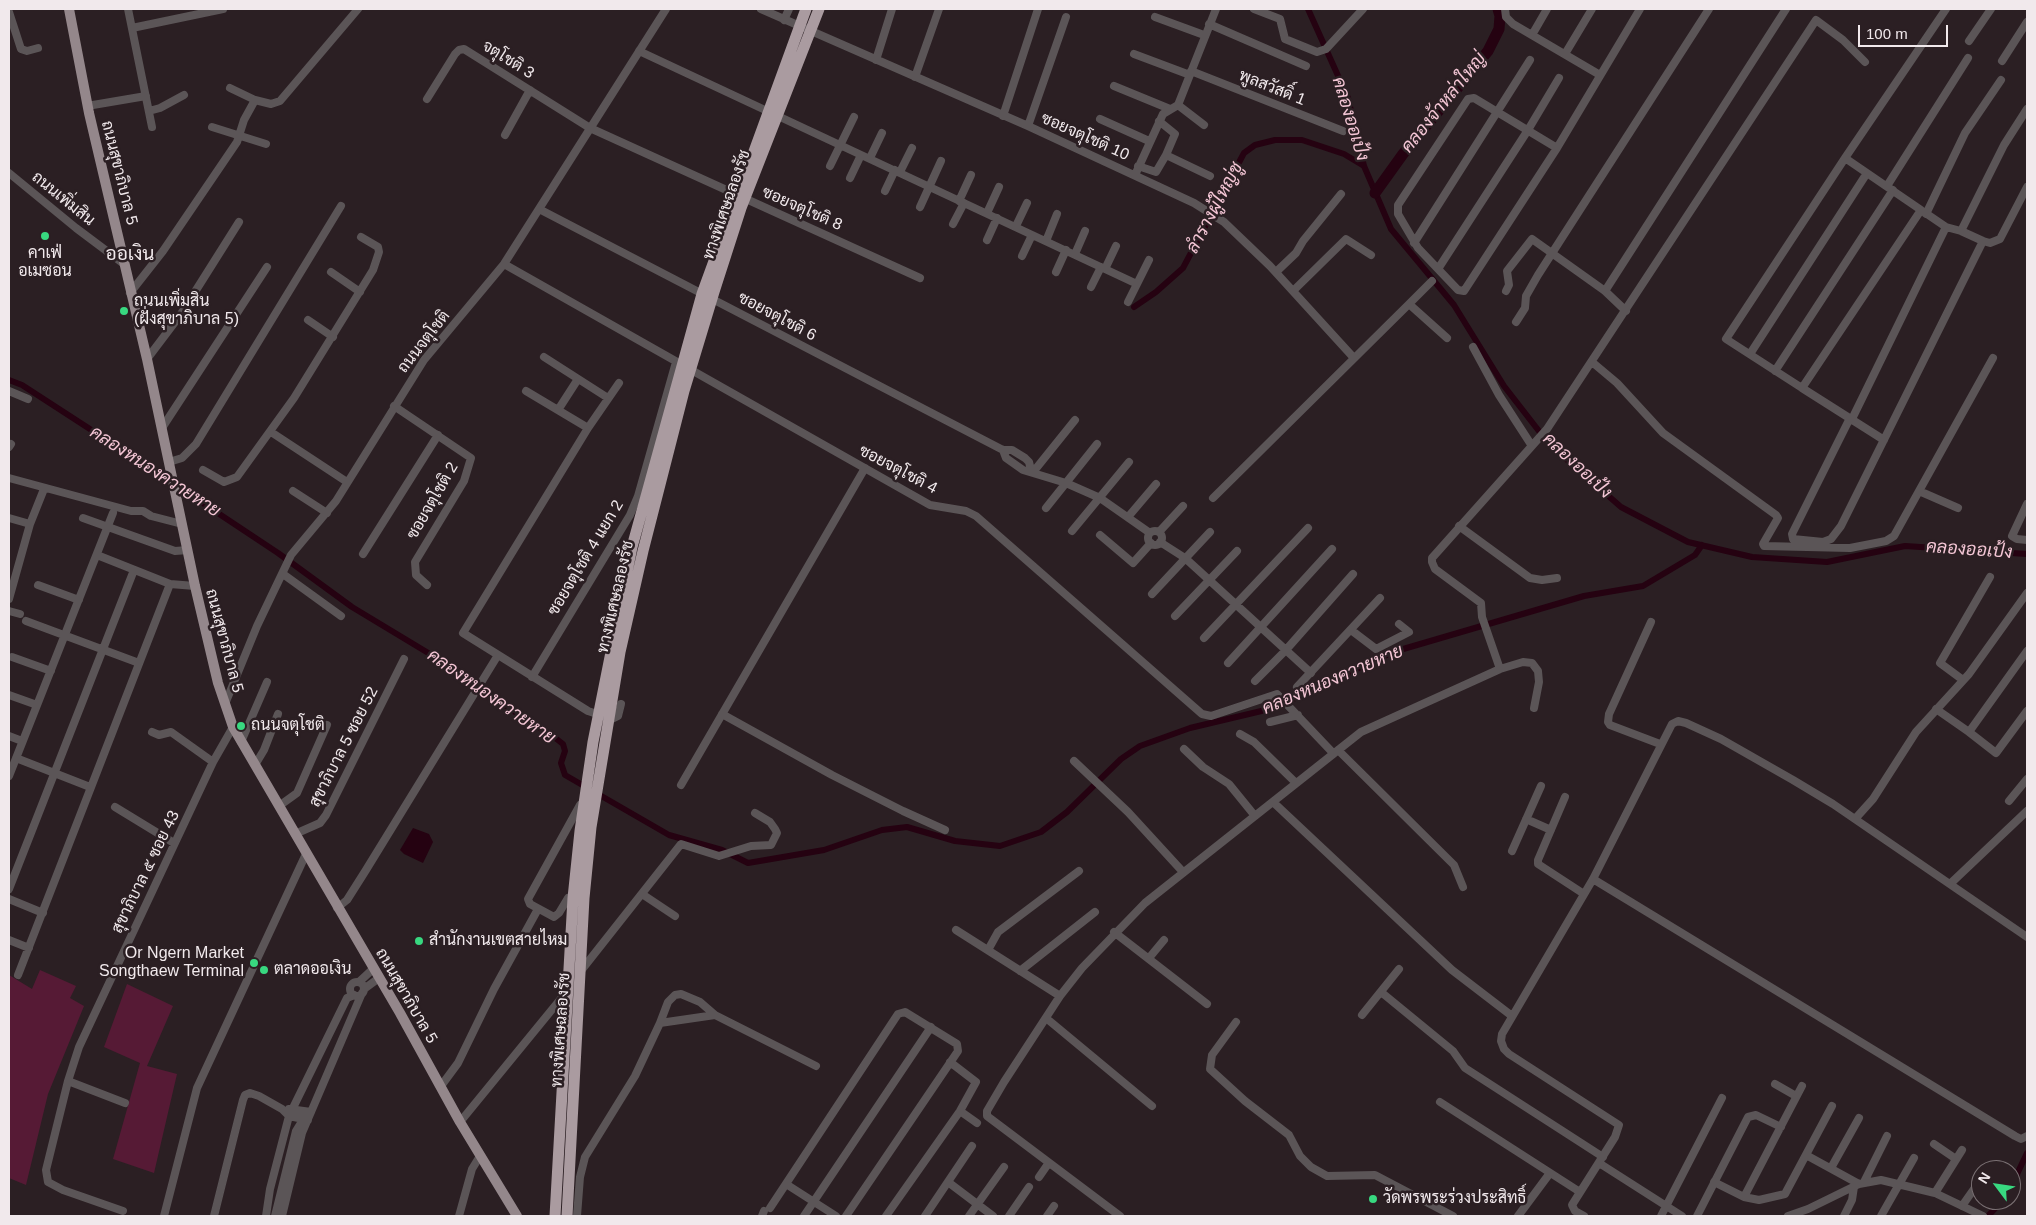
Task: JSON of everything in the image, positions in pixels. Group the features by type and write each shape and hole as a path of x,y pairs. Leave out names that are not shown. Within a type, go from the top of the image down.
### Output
{"highway":[{"name":"ทางพิเศษฉลองรัช","path":"556,1216 573,898 580,831 592,742 630,556 702,294 806,9"},
{"name":"ทางพิเศษฉลองรัช","path":"574,1215 584,898 591,827 620,652 642,551 682,401 714,292 742,208 818,9"}],"main road":[{"name":"ถนนสุขาภิบาล 5","path":"69,9 88,106 162,428 194,586 218,682 233,727 460,1122 517,1216"}],"street":[{"path":"128,9 152,127"},
{"path":"132,28 223,9"},
{"path":"230,88 272,104 280,101 358,9"},
{"name":"ถนนจตุโชติ","path":"225,704 256,626 292,555 327,513 424,360 504,264 666,9"},
{"name":"ซอยจตุโชติ 10","path":"761,9 1134,174 1211,213 1276,272 1353,357"},
{"path":"784,20 789,9"},
{"path":"876,60 892,9"},
{"path":"915,77 939,9"},
{"path":"1003,116 1038,9"},
{"path":"1134,174 1162,114 1178,105 1204,35 1216,9"},
{"path":"1254,9 1280,19 1285,39 1317,52 1326,49 1363,9"},
{"path":"1532,35 1547,9"},
{"path":"1565,54 1592,9"},
{"path":"1557,148 1474,98 1466,101 1396,211 1414,243 1461,291 1466,289 1557,148 1640,9"},
{"path":"1516,322 1525,308 1529,291 1709,9"},
{"path":"1605,291 1786,9"},
{"path":"1884,440 1726,339 1946,9"},
{"path":"1969,41 1991,9"},
{"path":"1506,10 1509,22 1600,75"},
{"path":"9,12 21,49 27,51 38,48"},
{"path":"1028,126 1066,17"},
{"path":"1155,17 1204,35"},
{"path":"1500,669 1482,617 1481,603 1435,569 1432,562 1436,553 1547,429 1816,20 1843,40 1865,62"},
{"path":"2002,61 2027,22"},
{"path":"1209,24 1306,66"},
{"name":"จตุโชติ 3","path":"427,99 455,54 462,49 590,128"},
{"path":"639,50 1137,284"},
{"name":"พูลสวัสดิ์ 1","path":"1134,54 1190,73 1342,131"},
{"path":"1775,371 1890,188 1968,58"},
{"path":"1414,243 1530,60"},
{"path":"1438,269 1528,130 1559,78"},
{"path":"1802,388 1924,212 1965,133 2001,80"},
{"path":"1114,86 1170,109"},
{"path":"505,135 530,90"},
{"path":"148,110 160,108 184,95"},
{"path":"88,106 146,96"},
{"path":"130,294 219,170 237,142 238,135 259,100"},
{"path":"1178,105 1204,125"},
{"path":"1961,231 1996,160 2027,109"},
{"path":"830,166 854,117"},
{"path":"1100,119 1149,140"},
{"path":"1138,166 1156,172 1166,155 1175,134 1159,121"},
{"path":"212,127 266,144"},
{"name":"ซอยจตุโชติ 8","path":"590,128 920,278"},
{"path":"870,158 882,133"},
{"path":"885,191 912,148"},
{"path":"850,178 861,155"},
{"path":"1166,155 1210,176"},
{"path":"1845,158 1946,227 1990,243 2000,239 2027,187"},
{"path":"920,207 942,161"},
{"path":"1750,354 1867,172"},
{"name":"ถนนเพิ่มสิน","path":"9,173 82,234 124,264"},
{"path":"953,224 971,176"},
{"path":"987,213 999,187"},
{"path":"1276,272 1296,253 1303,241 1341,194"},
{"path":"1016,226 1027,203"},
{"path":"169,462 182,458 196,444 341,206"},
{"name":"ซอยจตุโชติ 6","path":"539,209 1003,450 1006,458 1024,470 1066,483 1100,498 1150,533"},
{"path":"1046,241 1057,214"},
{"path":"987,240 997,218"},
{"path":"147,359 181,314 238,222"},
{"path":"1946,227 1792,534 1793,539 1823,542 1836,536 1984,241"},
{"path":"1075,254 1085,231"},
{"path":"1022,256 1032,234"},
{"path":"203,470 224,482 237,477 270,432 333,337 373,270 379,252 375,244 361,237"},
{"path":"1294,291 1346,239 1371,255"},
{"path":"1506,291 1509,285 1508,271 1530,240 1535,240 1605,291 1626,311"},
{"path":"1091,287 1116,246"},
{"path":"1056,272 1066,250"},
{"path":"1128,302 1149,260"},
{"name":"ซอยจตุโชติ 4","path":"504,264 930,505 966,511 976,516 1202,714 1211,716 1277,694 1298,716"},
{"path":"162,428 267,267"},
{"path":"331,272 360,292"},
{"path":"1212,498 1432,281"},
{"path":"1408,304 1447,338"},
{"path":"308,320 333,337"},
{"path":"1473,347 1499,395 1534,445"},
{"path":"544,357 608,398"},
{"path":"1592,362 1617,383 1663,432 1776,515 1778,518 1763,544 1764,546 1856,548 1886,541 1894,536 1993,358"},
{"name":"ซอยจตุโชติ 4 แยก 2","path":"532,677 630,515 638,496 676,362"},
{"path":"558,410 578,379"},
{"path":"618,382 464,628 463,633 588,711 612,719 618,716 622,704"},
{"path":"9,391 28,399"},
{"path":"526,391 588,428"},
{"name":"ซอยจตุโชติ 2","path":"394,406 471,458 464,482 415,562 416,575 427,585"},
{"path":"1032,471 1075,420"},
{"path":"270,432 347,482"},
{"path":"364,554 438,435"},
{"path":"1046,508 1097,444"},
{"path":"1072,531 1129,462"},
{"path":"681,785 865,468"},
{"path":"9,478 44,489 138,512 143,511 151,516 182,524"},
{"path":"1128,517 1156,484"},
{"path":"9,599 12,576 44,489"},
{"path":"293,491 327,513"},
{"path":"1919,491 1958,508"},
{"path":"2027,504 2012,536 2017,539 2027,540"},
{"path":"1159,532 1183,506"},
{"path":"9,776 113,513"},
{"path":"9,518 30,524"},
{"path":"83,518 175,551 188,550"},
{"path":"1459,526 1530,578 1542,580 1557,578"},
{"path":"1204,638 1308,528"},
{"path":"1151,543 1148,538 1150,533 1154,531 1159,532"},
{"path":"1159,532 1162,537 1160,542"},
{"path":"1152,594 1210,532"},
{"path":"1100,536 1133,563 1151,543"},
{"path":"1151,543 1156,544 1160,542 1185,558 1310,673"},
{"path":"1228,663 1332,549"},
{"path":"1175,616 1237,551"},
{"path":"97,555 170,584 194,586"},
{"path":"9,889 134,570"},
{"path":"283,574 341,616"},
{"path":"1255,681 1285,651 1353,574"},
{"path":"1963,680 1940,663 1990,577"},
{"path":"18,975 170,584"},
{"path":"38,585 79,600"},
{"path":"1855,820 1873,799 1916,732 1963,680 2027,593"},
{"path":"1297,687 1380,598"},
{"path":"9,611 20,614"},
{"path":"26,621 139,663"},
{"path":"1651,622 1609,714 1608,722 1610,725 1660,744"},
{"path":"1351,630 1376,649 1410,632 1399,624"},
{"path":"1969,732 2027,651"},
{"path":"338,908 356,885 498,655"},
{"path":"12,657 51,671"},
{"name":"สุขาภิบาล 5 ซอย 52","path":"295,834 320,823 326,815 404,659"},
{"path":"1120,1216 1048,1164 987,1116 987,1111 1004,1082 1060,996 1114,932 1145,903 1336,751 1368,729 1500,669 1523,662 1532,663 1535,666 1539,682 1534,708"},
{"path":"241,742 267,682"},
{"path":"9,695 37,705"},
{"path":"1936,709 1996,754 2027,711"},
{"path":"254,765 264,750 278,714"},
{"path":"722,714 903,812 945,830"},
{"path":"1270,722 1298,716 1454,865 1463,886"},
{"path":"1584,1216 1572,1208 1618,1132 1619,1125 1504,1049 1501,1041 1502,1034 1593,879 1660,744 1672,724 1678,720 1749,754 1855,820 2027,938"},
{"path":"278,806 297,793 327,725"},
{"name":"สุขาภิบาล ๕ ซอย 43","path":"124,1211 63,1190 48,1182 46,1170 68,1081 79,1047 174,843 233,727"},
{"path":"152,732 159,734 171,732 214,762"},
{"path":"1240,734 1254,742 1296,783"},
{"path":"9,736 22,741"},
{"path":"1184,749 1203,767 1229,784 1255,816"},
{"path":"16,758 90,787"},
{"path":"1074,761 1128,812 1183,872"},
{"path":"2009,802 2027,779"},
{"path":"1512,851 1541,786"},
{"path":"1565,797 1538,864 1584,894"},
{"path":"1273,802 1452,970 1512,1016"},
{"path":"568,898 557,916 538,909 530,904 528,898 580,805"},
{"path":"115,806 174,843"},
{"path":"1950,884 2027,810"},
{"path":"460,1122 553,1010 680,844 715,855 768,846 775,840 775,829 770,822 755,813"},
{"path":"1526,819 1551,830"},
{"path":"164,1216 197,1088 306,854"},
{"path":"988,950 998,932 1079,871"},
{"path":"1593,879 2021,1140 2027,1136"},
{"path":"642,894 675,916"},
{"path":"9,899 43,913"},
{"path":"441,1086 458,1063 494,988 538,909"},
{"path":"1020,971 1095,912"},
{"path":"956,930 1060,996"},
{"path":"1114,932 1207,1004"},
{"path":"9,940 29,948"},
{"path":"1149,958 1164,940"},
{"path":"1362,1015 1399,969"},
{"path":"266,1216 270,1189 291,1113 347,998 360,990 376,974"},
{"path":"275,1216 296,1131 308,1115 318,1096 360,990"},
{"path":"1381,992 1453,1051 1460,1062 1471,1072 1601,1160 1666,1207 1682,1216"},
{"path":"574,1215 585,1158 635,1076 666,1007 675,994 681,994 700,1002 716,1015 816,1066"},
{"path":"766,1212 898,1014 905,1012 957,1044 958,1051 846,1216"},
{"path":"660,1023 716,1015"},
{"path":"1046,1018 1152,1106"},
{"path":"1236,1022 1212,1055 1210,1069 1245,1101 1289,1135 1300,1156 1311,1167 1327,1176 1375,1174 1453,1216"},
{"path":"804,1216 931,1027"},
{"path":"886,1216 960,1110 976,1082 950,1062"},
{"path":"68,1081 124,1103"},
{"path":"1775,1084 1796,1096"},
{"path":"1744,1197 1802,1086"},
{"path":"214,1216 243,1100 250,1093 291,1113 308,1115"},
{"path":"1661,1216 1722,1098"},
{"path":"1440,1102 1580,1192"},
{"path":"1714,1182 1744,1197 1764,1200 1785,1194 1832,1106"},
{"path":"960,1110 977,1123"},
{"path":"282,1216 308,1115"},
{"path":"1697,1216 1750,1115 1756,1115 1781,1127"},
{"path":"1832,1168 1859,1118"},
{"path":"1844,1216 1859,1184 1887,1136"},
{"path":"1934,1144 1956,1159"},
{"path":"925,1216 972,1146"},
{"path":"1935,1193 1962,1150"},
{"path":"459,1216 472,1169 480,1156"},
{"path":"1806,1156 1832,1168 1859,1184"},
{"path":"1881,1216 1914,1158"},
{"path":"1038,1176 1048,1164"},
{"path":"969,1216 1004,1167"},
{"path":"1518,1216 1550,1173"},
{"path":"1788,1216 1806,1213 1859,1184 1881,1180 1935,1193 1981,1215"},
{"path":"948,1182 993,1216"},
{"path":"786,1184 836,1216"},
{"path":"1008,1216 1029,1187"},
{"path":"1962,1206 1971,1193"},
{"path":"1047,1216 1054,1206"}],"shaded area":[{"path":"413,828 429,834 433,842 423,863 404,854 400,850"},
{"path":"40,970 76,986 70,998 84,1006 48,1094 26,1185 9,1178 9,975 32,989"},
{"path":"127,984 173,1006 147,1066 177,1074 154,1173 113,1159 140,1063 104,1047"}],"waterway":[{"name":"คลองออเป้ง","path":"1308,9 1348,98 1364,166 1391,229 1454,305 1504,386 1549,444 1621,507 1688,542 1752,557 1827,562 1905,546 2027,554"},
{"name":"คลองจ้าหล่าใหญ่","path":"1375,193 1403,154 1488,51 1499,29 1500,16 1498,9"},
{"name":"ลำรางผู้ใหญ่ชู","path":"1134,307 1156,292 1183,268 1244,153 1255,145 1275,140 1302,140 1344,154 1364,166"},
{"name":"คลองหนองควายหาย","path":"9,380 22,385 150,468 278,553 352,607 473,680 501,703 554,737 563,744 565,751 561,763 565,775 669,835 722,850 748,863 824,850 882,830 907,827 955,841 1000,846 1041,832 1067,812 1121,759 1140,746 1190,728 1274,708 1393,652 1584,596 1643,586 1695,555 1702,545"},
{"path":"2021,1166 2027,1153"},
{"path":"1988,1216 1994,1210"}],"place":[{"name":"คาเฟ่ อเมซอน","path":"45,236"},
{"name":"ถนนเพิ่มสิน (ฝั่งสุขาภิบาล 5)","path":"124,311"},
{"name":"ถนนจตุโชติ","path":"241,726"},
{"name":"สำนักงานเขตสายไหม","path":"419,941"},
{"name":"Or Ngern Market Songthaew Terminal","path":"254,963"},
{"name":"ตลาดออเงิน","path":"264,970"},
{"name":"วัดพรพระร่วงประสิทธิ์","path":"1373,1199"}],"district":[{"name":"ออเงิน","path":"130,255"}]}
